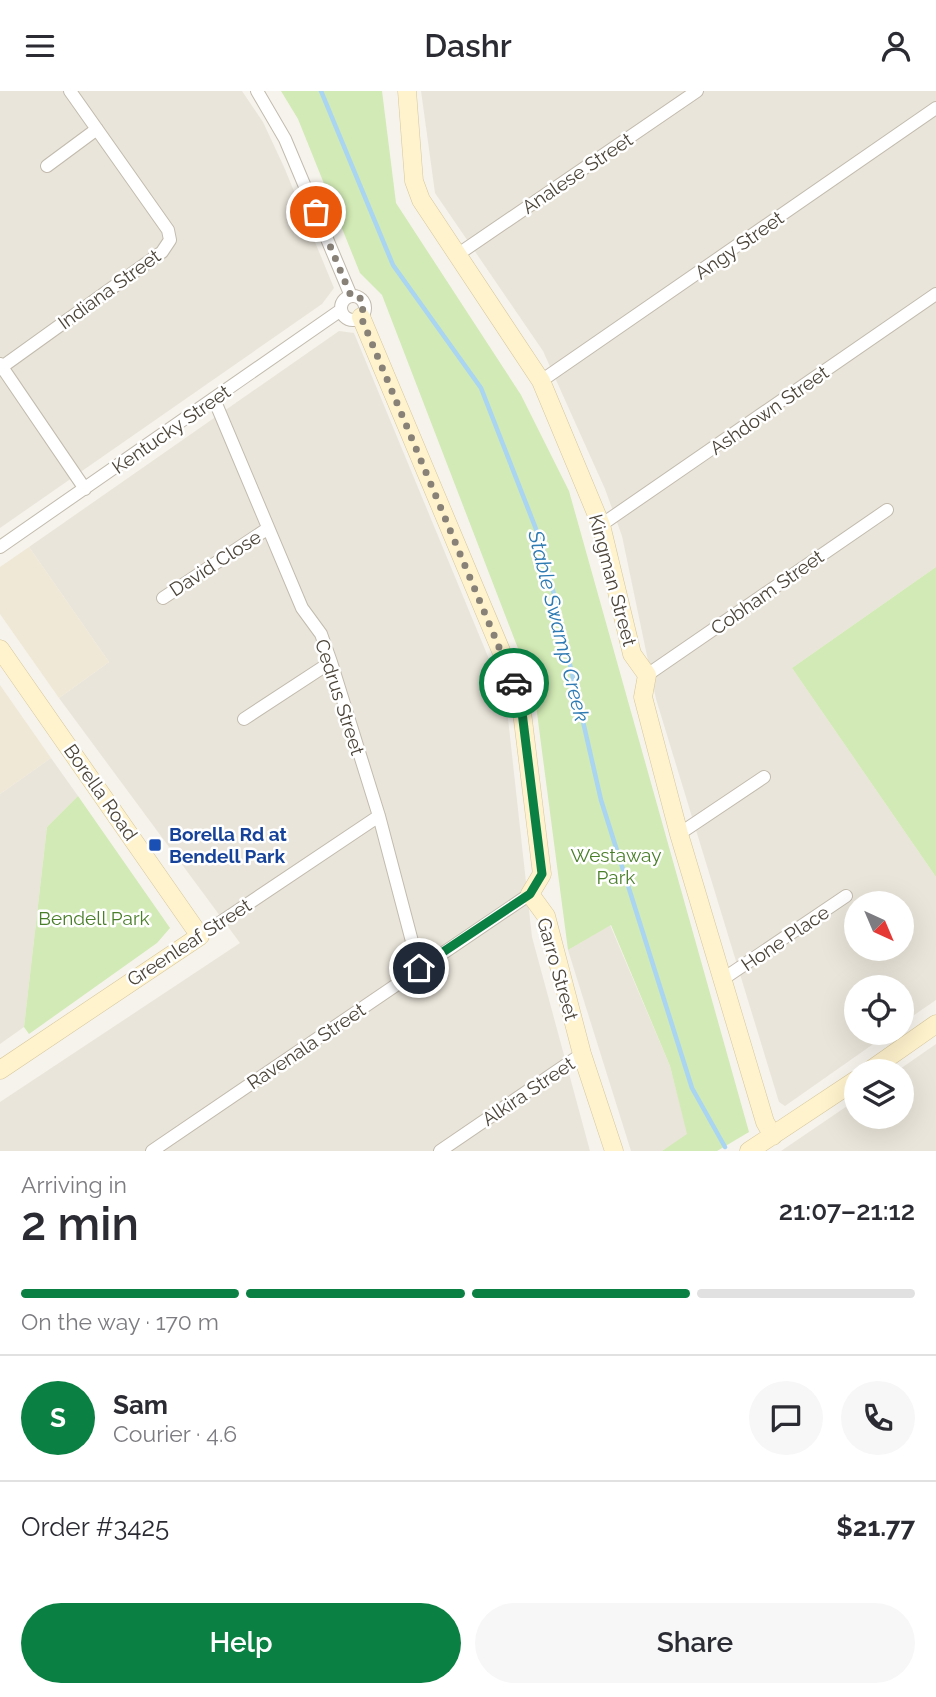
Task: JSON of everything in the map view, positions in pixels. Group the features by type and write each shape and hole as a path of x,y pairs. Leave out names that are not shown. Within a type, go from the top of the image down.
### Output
{"street":[{"name":"Indiana Street","path":"1,365 162,252 170,240 168,230 70,91"},
{"path":"257,91 285,139 351,296"},
{"name":"Kingman Street","path":"407,91 414,181 421,200 541,381 601,525 632,654 648,675"},
{"name":"Analese Street","path":"457,255 697,91"},
{"name":"Angy Street","path":"541,381 936,109"},
{"path":"47,166 97,129"},
{"path":"351,296 359,297 364,303 361,317 348,319 341,310 343,301 351,296"},
{"name":"Ashdown Street","path":"601,525 934,300"},
{"name":"Kentucky Street","path":"0,548 341,310"},
{"name":"Garro Street","path":"361,317 520,696 542,874 530,894 546,916 582,1054 614,1151"},
{"path":"1,365 85,489"},
{"name":"Cedrus Street","path":"214,399 302,608 321,634 379,816 419,968"},
{"name":"Cobham Street","path":"648,675 887,510"},
{"name":"David Close","path":"163,598 267,529"},
{"name":"Borella Road","path":"0,649 201,936"},
{"path":"244,719 331,662"},
{"path":"648,675 643,697 679,834 765,1122 773,1136"},
{"path":"679,834 764,777"},
{"name":"Greenleaf Street","path":"0,1070 379,816"},
{"name":"Ravenala Street","path":"152,1151 530,894"},
{"name":"Hone Place","path":"723,979 844,897"},
{"path":"886,1059 936,1024"},
{"name":"Alkira Street","path":"440,1151 582,1054"},
{"path":"749,1151 844,1088"}],"shaded area":[{"path":"0,91 242,91 263,122 334,288 322,304 0,528"},
{"path":"421,91 936,91 936,567 792,668 936,877 936,1000 914,1015 914,975 844,975 844,1045 872,1045 852,1059 844,1059 844,1065 785,1106 779,1102 656,699 622,536 605,489 543,351 435,193"},
{"path":"339,331 354,333 506,700 532,937 590,1151 0,1151 0,1102 240,943 59,698 109,662 29,547"},
{"path":"29,547 109,662 59,698 0,614 0,567"},
{"path":"0,685 51,758 0,794"},
{"path":"51,758 78,796 47,827 24,1027 0,1044 0,794"},
{"path":"610,925 670,1066 688,1135 662,1151 631,1151 568,950"},
{"path":"936,1044 936,1151 781,1151 844,1108 844,1129 914,1129 914,1059"}],"green space":[{"name":"Westaway Park","path":"281,91 382,91 396,203 521,395 569,491 749,1132 717,1151 662,1151 687,1134 670,1066 611,925 568,950 534,690 382,295 360,273 298,119"},
{"path":"936,567 936,877 792,668"},
{"name":"Bendell Park","path":"78,796 170,928 157,943 29,1034 24,1027 47,827"}],"waterway":[{"name":"Stable Swamp Creek","path":"321,91 393,265 481,388 543,547 601,800 692,1088 725,1147"}],"way so far":[{"path":"316,212 351,296 361,298 364,303 365,310 361,317 514,683"}],"place":[{"name":"Borella Rd at Bendell Park","path":"155,845"}],"route":[{"path":"419,968 530,894 542,874 520,696 514,683"}]}
